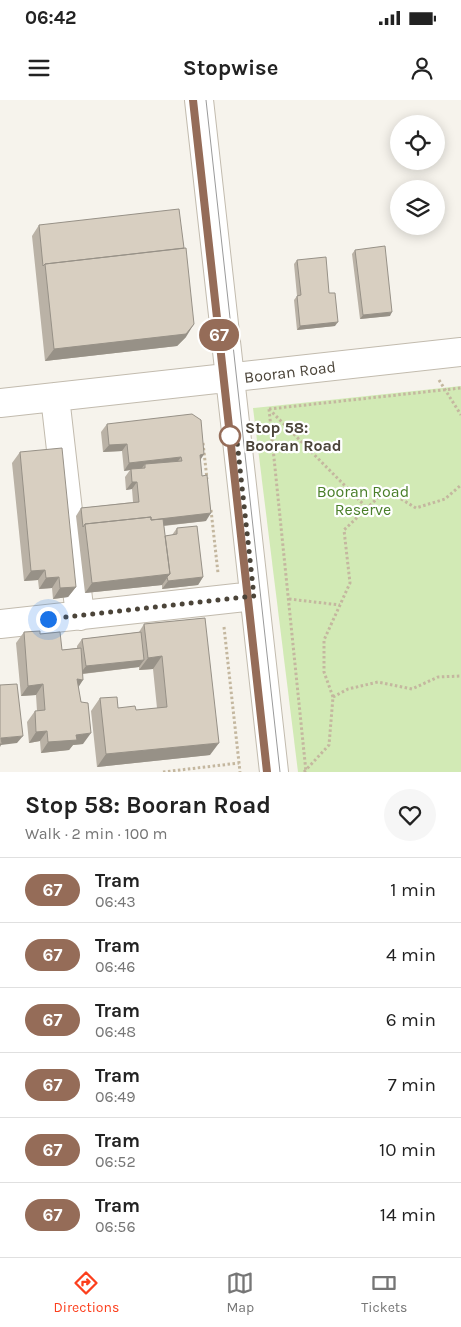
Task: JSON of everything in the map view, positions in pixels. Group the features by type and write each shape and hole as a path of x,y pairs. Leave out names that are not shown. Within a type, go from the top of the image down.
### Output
{"street":[{"path":"199,100 274,772"},
{"name":"Booran Road","path":"0,403 461,352"},
{"path":"55,397 80,616"},
{"path":"0,624 254,596"}],"path":[{"path":"424,356 461,416"},
{"path":"269,409 461,388"},
{"path":"269,409 367,508"},
{"path":"269,409 305,772"},
{"path":"305,772 329,745 333,697 324,672 324,640 350,583 344,530 386,490 416,508 445,499 461,485"},
{"path":"289,599 340,605"},
{"path":"333,697 348,689 378,682 412,689 438,677 461,676"},
{"path":"163,772 239,764"}],"green space":[{"name":"Booran Road Reserve","path":"461,386 461,772 298,772 253,408"}],"building":[{"path":"179,209 184,248 45,264 43,266 39,225"},
{"path":"385,246 392,312 363,315 355,250"},
{"path":"186,248 194,324 186,334 54,349 45,264"},
{"path":"326,257 329,293 335,293 338,322 300,326 297,296 301,295 297,260"},
{"path":"192,414 201,420 204,454 200,455 202,476 207,475 211,513 151,520 151,517 85,524 83,527 81,508 139,502 137,482 132,482 131,469 145,468 145,464 182,461 181,457 129,463 127,444 109,445 107,424"},
{"path":"62,448 76,587 60,588 59,577 46,578 45,570 31,571 20,452"},
{"path":"151,517 151,520 163,519 170,574 92,583 85,524"},
{"path":"197,526 203,577 168,581 167,577 170,574 165,536 177,534 177,528"},
{"path":"205,618 219,743 106,754 100,698 117,697 118,708 135,706 136,710 167,707 162,656 148,658 144,624"},
{"path":"40,631 40,634 60,632 62,650 81,648 83,680 77,679 81,702 88,703 91,733 76,735 77,740 48,742 47,731 36,732 35,711 45,710 43,684 28,686 24,632"},
{"path":"141,632 144,660 86,666 82,639"},
{"path":"17,684 23,736 1,738 2,744 0,744 0,685"}],"tram line":[{"path":"193,100 267,772"},
{"name":"67","path":"193,100 267,772"},
{"path":"206,100 280,772"}],"place":[{"name":"Stop 58: Booran Road","path":"230,436"}],"route":[{"path":"48,619 254,596 236,432 230,436"}]}
